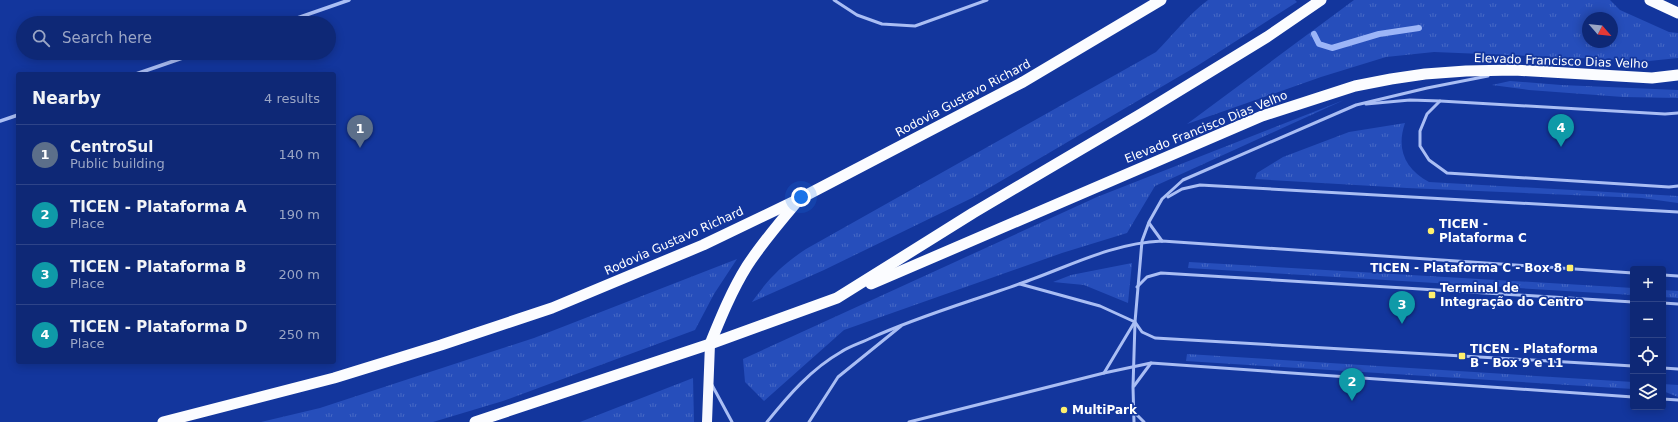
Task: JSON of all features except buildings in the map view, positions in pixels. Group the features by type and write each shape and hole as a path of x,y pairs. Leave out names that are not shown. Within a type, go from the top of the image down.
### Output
{"highway":[{"name":"Rodovia Gustavo Richard","path":"163,422 334,378 440,345 552,308 703,245 799,199 1023,82 1161,0"},
{"path":"475,422 710,344 837,298 973,213 1142,114 1267,37 1321,0"},
{"path":"1650,0 1678,13"},
{"name":"Elevado Francisco Dias Velho","path":"837,298 1262,116 1301,102 1355,86 1391,79 1459,72 1514,70 1652,78 1678,75"},
{"path":"710,344 726,304 747,267 771,232 799,199"}],"main road":[{"path":"707,422 710,344"}],"street":[{"path":"303,16 349,0"},
{"path":"142,72 177,60"},
{"path":"0,121 16,116"}],"lane":[{"path":"834,0 857,15 882,24 914,26 987,0"},
{"path":"1134,422 1135,322 1142,241 1149,222 1162,199 1183,180 1356,105 1427,88 1514,70"},
{"path":"1356,105 1410,100 1665,114 1678,113"},
{"path":"1440,101 1427,114 1420,131 1420,146 1429,160 1447,173 1669,187 1678,186"},
{"path":"1162,199 1182,189 1200,185 1678,212"},
{"path":"1149,222 1162,241"},
{"path":"766,422 789,395 815,369 841,352 905,322 1020,284 1108,250 1142,241 1162,241 1630,272"},
{"path":"1137,287 1147,277 1161,272 1630,302"},
{"path":"1666,275 1678,276"},
{"path":"1020,284 1100,306 1135,322 1142,332 1155,338 1630,366"},
{"path":"1666,303 1678,304"},
{"path":"809,422 838,377 905,322"},
{"path":"1104,373 1135,322"},
{"path":"1134,387 1151,364"},
{"path":"909,422 1104,373 1151,364 1630,396"},
{"path":"1666,368 1678,369"},
{"path":"708,378 732,422"},
{"path":"1666,399 1678,400"},
{"path":"1133,411 1144,422"}],"green space":[{"path":"1208,0 1295,0 1297,2 1197,66 972,198 824,270 752,302 776,272 806,249 1156,52 1187,19"},
{"path":"1354,0 1610,0 1620,10 1669,32 1678,33 1678,58 1649,61 1434,52 1386,57 1321,77 1187,124"},
{"path":"1510,81 1561,85 1678,90 1678,98 1623,97 1529,90 1492,85"},
{"path":"1344,100 1155,186 1127,233 1062,253 844,330 764,401 745,382 743,359 1097,197"},
{"path":"1405,123 1402,132 1402,150 1408,164 1421,177 1429,182 1678,196 1678,203 1642,198 1407,188 1255,179 1257,173 1283,157 1349,132"},
{"path":"737,259 714,294 695,330 503,401 433,422 261,422 320,408 534,338"},
{"path":"1189,262 1630,288 1630,295 1188,268"},
{"path":"1132,263 1128,303 1084,285 1053,282 1071,275"},
{"path":"1666,290 1678,291 1678,298 1666,297"},
{"path":"1187,354 1630,382 1630,389 1186,361"},
{"path":"693,378 694,422 580,422"},
{"path":"1666,384 1678,385 1678,397 1666,392"}],"waterway":[{"path":"1314,34 1319,44 1332,48 1379,34 1419,28"}],"place":[{"name":"TICEN - Plataforma D","path":"1561,147"},
{"name":"CentroSul","path":"360,148"},
{"name":"TICEN - Plataforma C","path":"1431,231"},
{"name":"TICEN - Plataforma C - Box 8","path":"1570,268"},
{"name":"Terminal de Integração do Centro","path":"1432,295"},
{"name":"TICEN - Plataforma B","path":"1402,324"},
{"name":"TICEN - Plataforma B - Box 9 e 11","path":"1462,356"},
{"name":"TICEN - Plataforma A","path":"1352,401"},
{"name":"MultiPark","path":"1064,410"}]}
